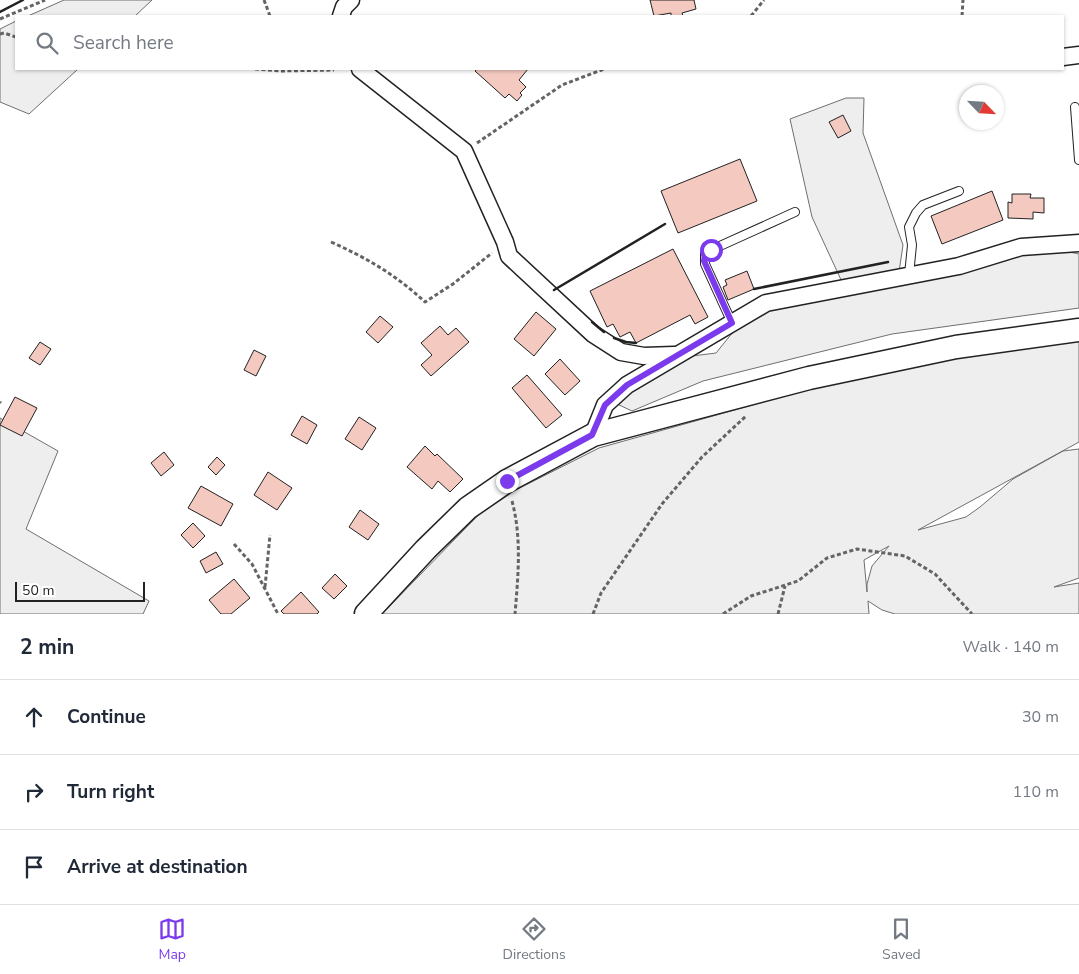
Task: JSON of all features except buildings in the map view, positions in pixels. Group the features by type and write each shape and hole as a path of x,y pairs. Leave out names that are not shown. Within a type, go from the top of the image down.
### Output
{"street":[{"path":"341,15 344,7 351,0"},
{"path":"1064,57 1079,54"},
{"path":"361,70 464,152 505,242 509,256 593,334 622,352 644,356 679,355"},
{"path":"592,435 605,405 627,385 766,303 959,266 1020,246 1079,243"},
{"path":"366,614 426,548 463,513 507,481 592,435 809,378 956,347 1079,330"}],"lane":[{"path":"1075,107 1079,160"},
{"path":"909,276 912,245 909,227 916,213 923,205 959,191"},
{"path":"732,323 705,264 705,254 795,212"}],"path":[{"path":"0,19 45,0"},
{"path":"264,0 270,15"},
{"path":"753,15 764,0"},
{"path":"962,15 963,0"},
{"path":"0,34 4,33 15,37"},
{"path":"268,70 334,70"},
{"path":"464,152 562,85 601,70"},
{"path":"331,242 359,254 404,283 425,302 453,284 492,253 502,251 509,256"},
{"path":"593,614 601,593 662,504 702,457 746,416"},
{"path":"507,481 516,518 518,567 515,614"},
{"path":"264,588 270,535"},
{"path":"234,544 252,564 278,614"},
{"path":"723,614 752,596 798,581 828,558 857,549 905,556 935,574 972,614"},
{"path":"778,614 785,586"}],"shaded area":[{"path":"64,0 152,0 136,15 30,15"},
{"path":"15,22 15,70 77,70 29,114 0,102 0,29"},
{"path":"846,98 864,98 863,133 903,245 899,272 1023,242 1079,254 1079,308 892,334 703,381 632,411 615,403 652,361 716,353 763,295 842,282 812,217 790,119"},
{"path":"1079,338 1079,442 918,530 966,517 1013,479 1063,451 1079,449 1079,578 1054,587 1079,583 1079,614 895,614 882,610 868,601 869,614 382,614 490,503 599,448 859,375","holes":["889,546 872,566 867,584 867,592 864,560"]},
{"path":"0,418 58,451 26,529 149,601 143,614 0,614"}],"wall":[{"path":"0,12 23,0"},
{"path":"554,290 665,224"},
{"path":"754,289 888,262"},
{"path":"592,322 604,332"},
{"path":"614,338 636,343"}],"route":[{"path":"507,481 592,435 605,405 627,385 732,323 704,261 705,254 711,250"}]}
